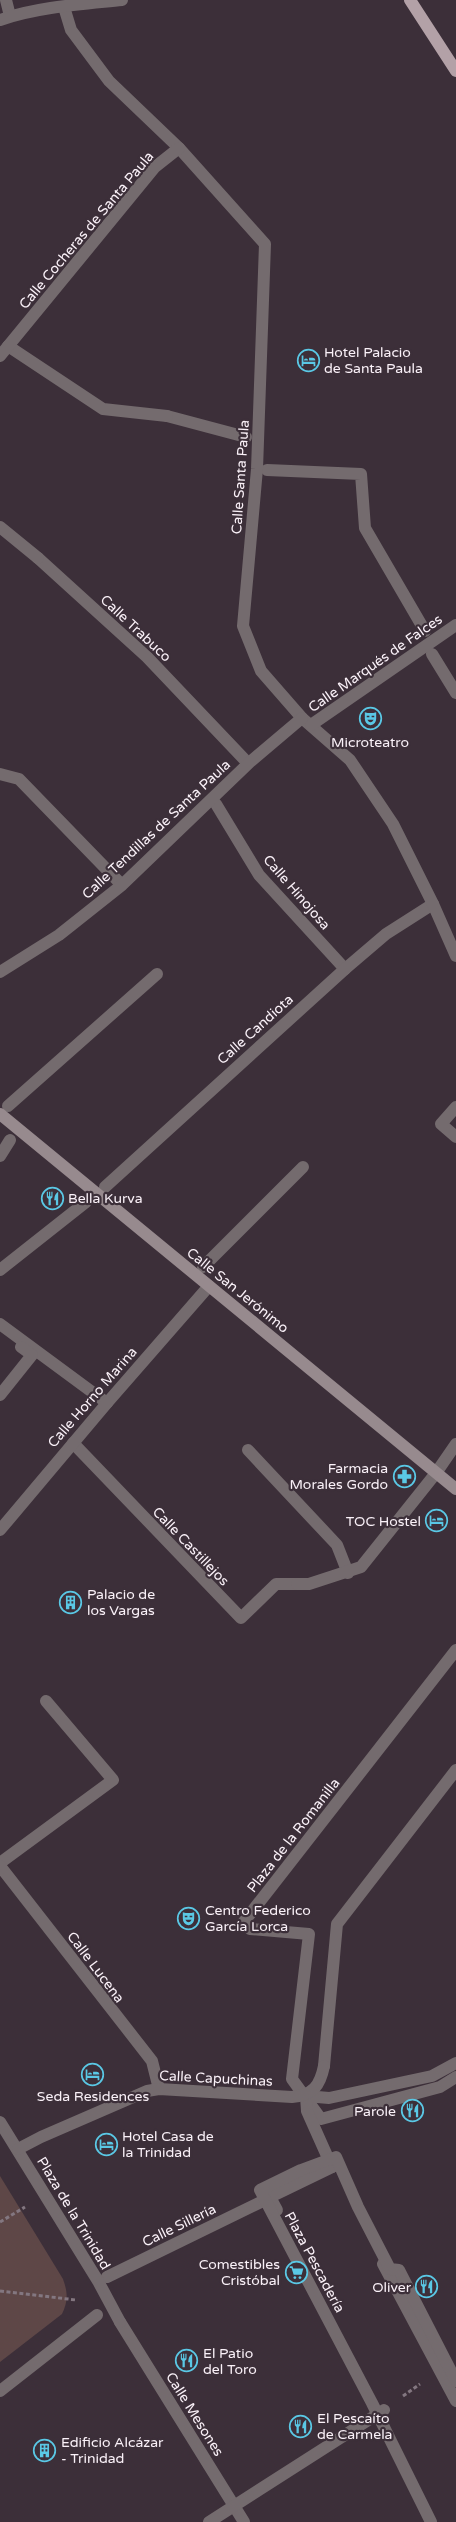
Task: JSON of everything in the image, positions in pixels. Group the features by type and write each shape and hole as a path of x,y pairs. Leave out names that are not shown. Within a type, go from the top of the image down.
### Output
{"main road":[{"path":"410,0 456,71"},
{"name":"Calle San Jerónimo","path":"4,1110 210,1286 456,1489"}],"street":[{"path":"6,0 5,18 64,7 80,2 122,0"},
{"name":"Calle Santa Paula","path":"64,7 71,30 109,81 179,148 265,244 257,469 243,626 262,671 306,722 350,760 393,824 433,904 456,956"},
{"name":"Calle Cocheras de Santa Paula","path":"4,351 155,167 179,148"},
{"path":"4,351 103,409 168,416 246,437"},
{"path":"267,470 361,474 365,528 425,631"},
{"name":"Calle Trabuco","path":"0,528 38,558 147,657 244,759"},
{"name":"Calle Marqués de Falces","path":"306,722 456,625"},
{"path":"432,654 456,693"},
{"name":"Calle Tendillas de Santa Paula","path":"0,972 59,936 122,885 250,762 306,722"},
{"path":"0,774 19,779 118,881"},
{"name":"Calle Hinojosa","path":"216,804 259,875 345,969"},
{"name":"Calle Candiota","path":"105,1187 345,969 386,934 433,904"},
{"name":"Calle San Jerónimo","path":"4,1110 157,974"},
{"path":"456,1106 441,1124 456,1137"},
{"path":"0,1156 10,1140"},
{"path":"203,1267 303,1167"},
{"path":"0,1270 86,1202"},
{"name":"Calle Horno Marina","path":"0,1530 72,1443 210,1286"},
{"path":"0,1324 107,1403"},
{"path":"0,1332 32,1355 0,1395"},
{"name":"Calle Castillejos","path":"72,1443 241,1618 276,1584 309,1584 348,1573"},
{"path":"248,1450 337,1545 348,1573 361,1566 436,1473 440,1464 456,1444"},
{"name":"Plaza de la Romanilla","path":"456,1650 243,1923 250,1929 308,1934 292,2079 322,2119 440,2087 456,2078"},
{"path":"0,1865 113,1780 46,1700"},
{"path":"306,2096 314,2091 321,2080 324,2066 337,1924 456,1770"},
{"name":"Calle Lucena","path":"0,1865 152,2060 159,2089"},
{"path":"306,2096 329,2098 432,2076 456,2063"},
{"name":"Calle Capuchinas","path":"18,2149 40,2137 147,2091 159,2089 292,2097 306,2096"},
{"path":"306,2096 307,2111 330,2164"},
{"name":"Plaza de la Trinidad","path":"0,2122 98,2281 120,2322"},
{"path":"265,2200 260,2190 330,2164 336,2157 358,2207 390,2269 398,2270 456,2381"},
{"name":"Plaza Pescadería","path":"330,2164 270,2197 381,2412 431,2522"},
{"name":"Plaza Pescadería","path":"265,2200 381,2412"},
{"name":"Calle Sillería","path":"107,2277 265,2200"},
{"path":"0,2391 97,2315"},
{"name":"Calle Mesones","path":"120,2322 244,2522"},
{"path":"448,2365 456,2401"},
{"path":"209,2522 381,2412"}],"path":[{"path":"0,2222 28,2205"},
{"path":"0,2291 78,2300"},
{"path":"381,2412 448,2365"}],"shaded area":[{"path":"0,2176 63,2279 67,2297 62,2314 0,2362"}],"place":[{"name":"Hotel Palacio de Santa Paula","path":"308,360"},
{"name":"Microteatro","path":"370,719"},
{"name":"Bella Kurva","path":"52,1198"},
{"name":"Farmacia Morales Gordo","path":"404,1476"},
{"name":"TOC Hostel","path":"437,1521"},
{"name":"Palacio de los Vargas","path":"71,1602"},
{"name":"Centro Federico García Lorca","path":"189,1918"},
{"name":"Seda Residences","path":"93,2074"},
{"name":"Parole","path":"412,2111"},
{"name":"Hotel Casa de la Trinidad","path":"106,2144"},
{"name":"Comestibles Cristóbal","path":"296,2272"},
{"name":"Oliver","path":"427,2287"},
{"name":"El Patio del Toro","path":"187,2361"},
{"name":"El Pescaíto de Carmela","path":"301,2426"},
{"name":"Edificio Alcázar - Trinidad","path":"45,2450"}]}
